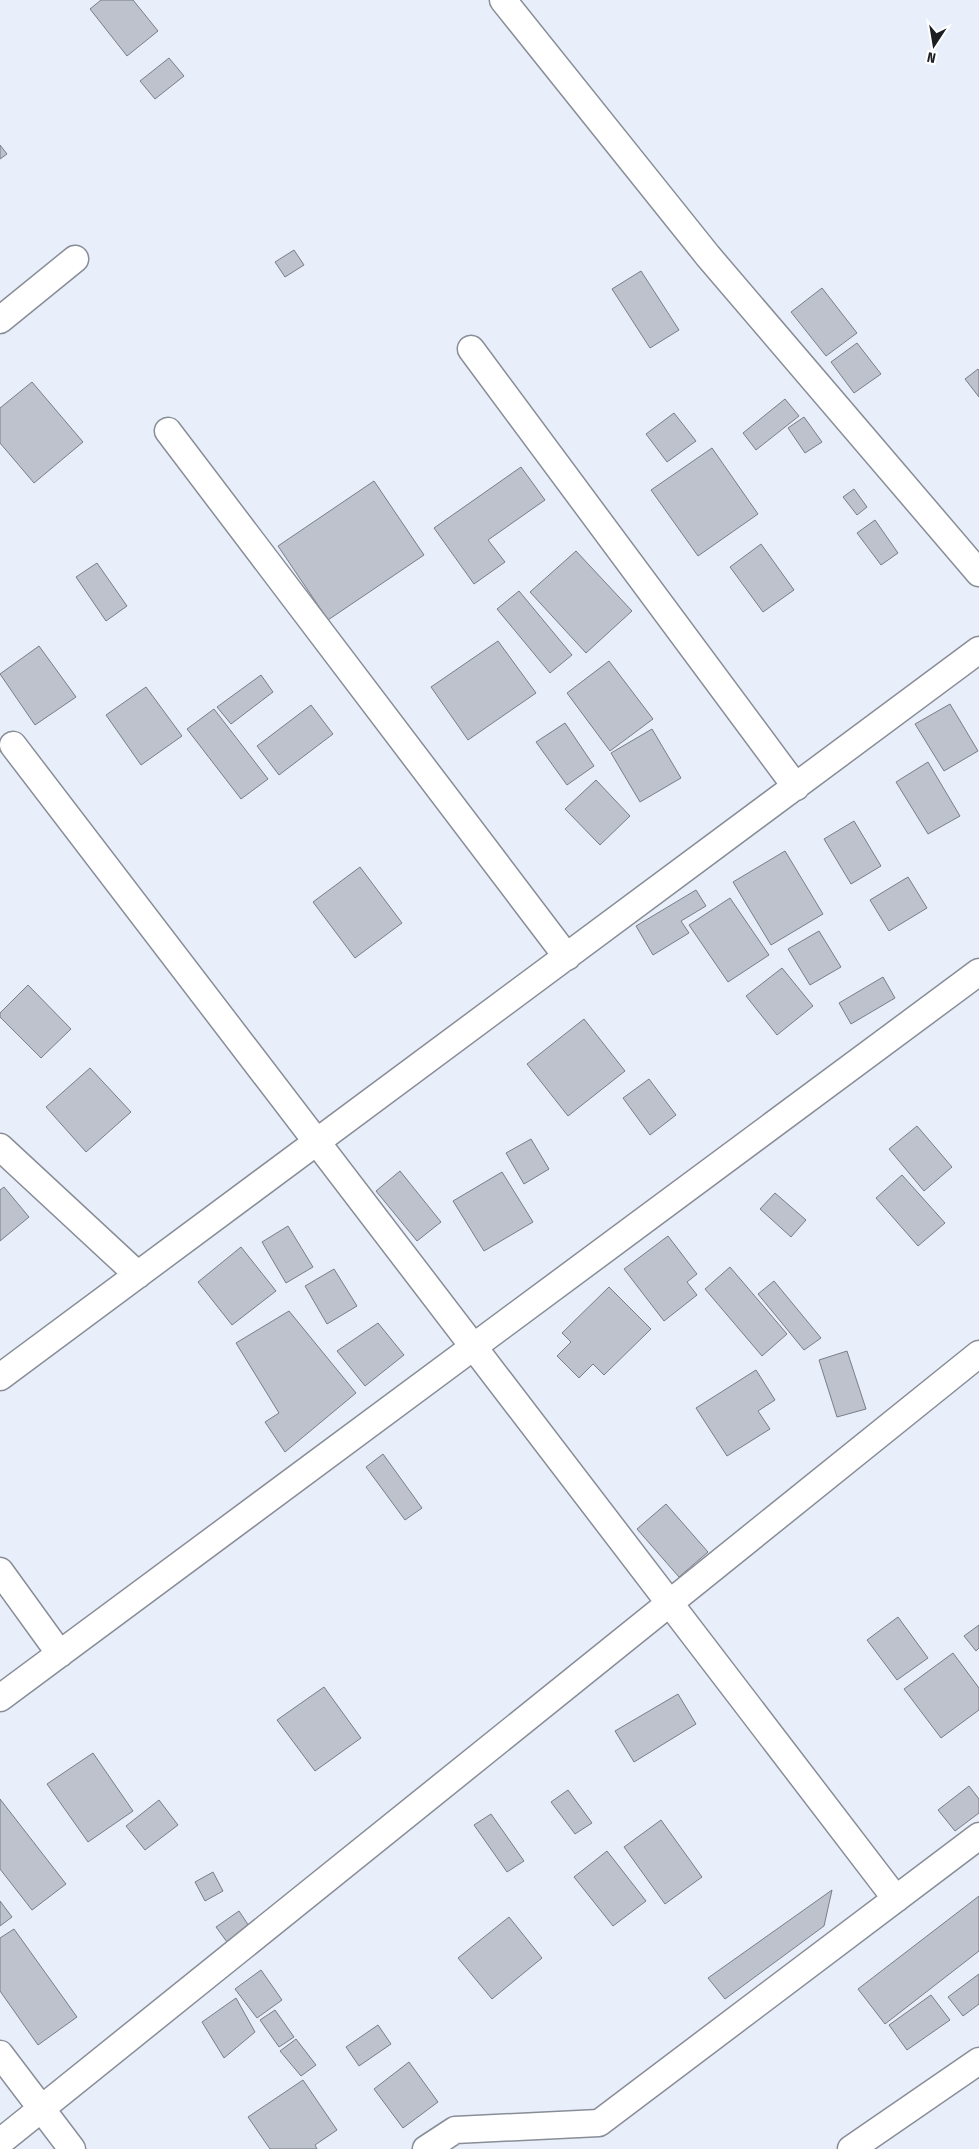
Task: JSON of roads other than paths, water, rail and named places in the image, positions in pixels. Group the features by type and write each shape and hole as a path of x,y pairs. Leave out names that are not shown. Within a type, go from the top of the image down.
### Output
{"street":[{"path":"503,0 708,256 974,559"},
{"path":"0,320 75,259"},
{"path":"471,349 796,787"},
{"path":"168,431 567,957"},
{"path":"0,1378 979,650"},
{"path":"13,744 896,1899"},
{"path":"0,1698 979,972"},
{"path":"2,1152 138,1275"},
{"path":"0,2142 979,1354"},
{"path":"0,1571 60,1654"},
{"path":"426,2149 455,2130 599,2123 979,1836"},
{"path":"0,2054 72,2149"},
{"path":"851,2149 979,2061"}]}
